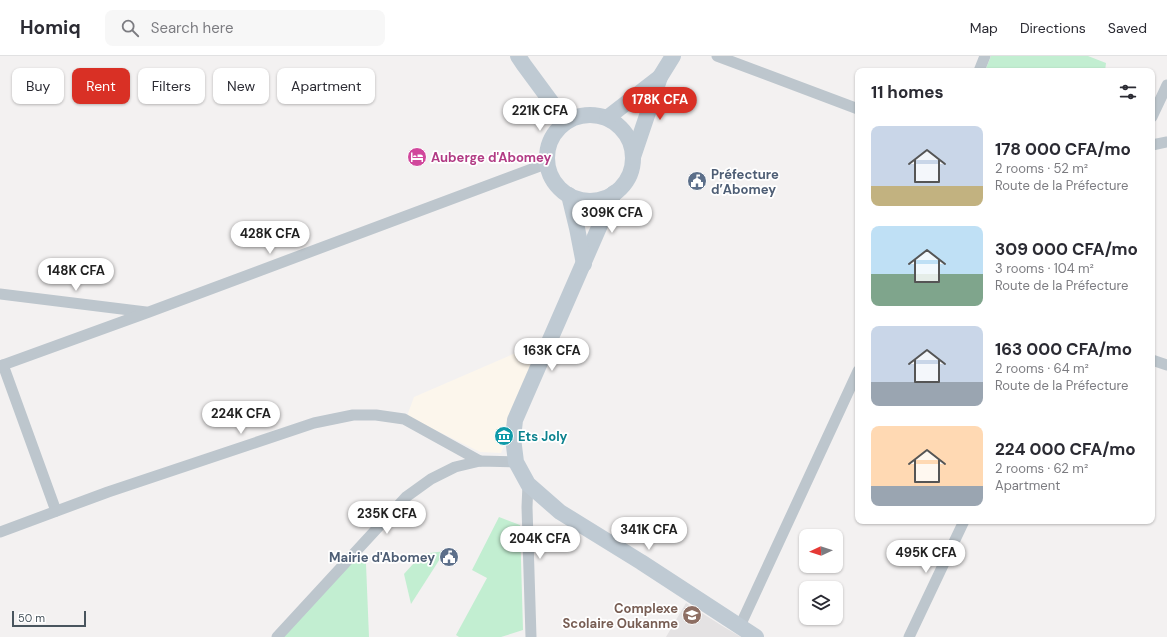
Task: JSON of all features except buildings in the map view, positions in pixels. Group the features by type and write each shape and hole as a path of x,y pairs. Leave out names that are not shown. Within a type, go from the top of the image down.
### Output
{"street":[{"path":"518,56 566,122"},
{"path":"633,157 660,77 674,56"},
{"path":"717,56 855,108"},
{"path":"980,68 985,56"},
{"path":"607,118 660,77"},
{"path":"1155,111 1167,85"},
{"path":"597,115 607,118 616,123 626,134 632,147 632,168 628,178 622,186 606,198 596,200 577,199 561,189 550,173 548,154 550,145 559,128 566,122 576,117 597,115"},
{"path":"1155,144 1167,142"},
{"path":"56,511 2,365 149,312 548,163"},
{"path":"614,193 515,420 513,438 516,462 528,484 560,512 641,562 756,637"},
{"path":"569,195 584,264"},
{"path":"0,294 149,312"},
{"path":"1155,361 1167,365"},
{"path":"740,626 855,377"},
{"path":"0,532 116,489 314,423 353,416 376,416 404,419 480,461"},
{"path":"277,637 406,497 431,479 455,467 480,461 516,462"},
{"path":"528,484 527,507 531,637"},
{"path":"908,637 963,524"}],"shaded area":[{"path":"548,339 501,453 480,452 407,416 414,397"},
{"name":"Complexe Scolaire Oukanme","path":"686,603 724,627 741,637 666,637"}],"green space":[{"path":"991,56 1088,56 1106,63 1105,68 986,68"},
{"path":"499,517 520,525 523,630 501,637 459,637 456,635 487,578 472,570"},
{"path":"445,551 411,604 404,574 422,554"},
{"path":"358,553 363,556 366,564 369,637 281,637"}],"place":[{"name":"Auberge d'Abomey","path":"417,157"},
{"name":"Préfecture d’Abomey","path":"697,181"},
{"name":"Ets Joly","path":"504,436"},
{"name":"Mairie d'Abomey","path":"449,557"},
{"name":"Complexe Scolaire Oukanme","path":"692,615"}]}
